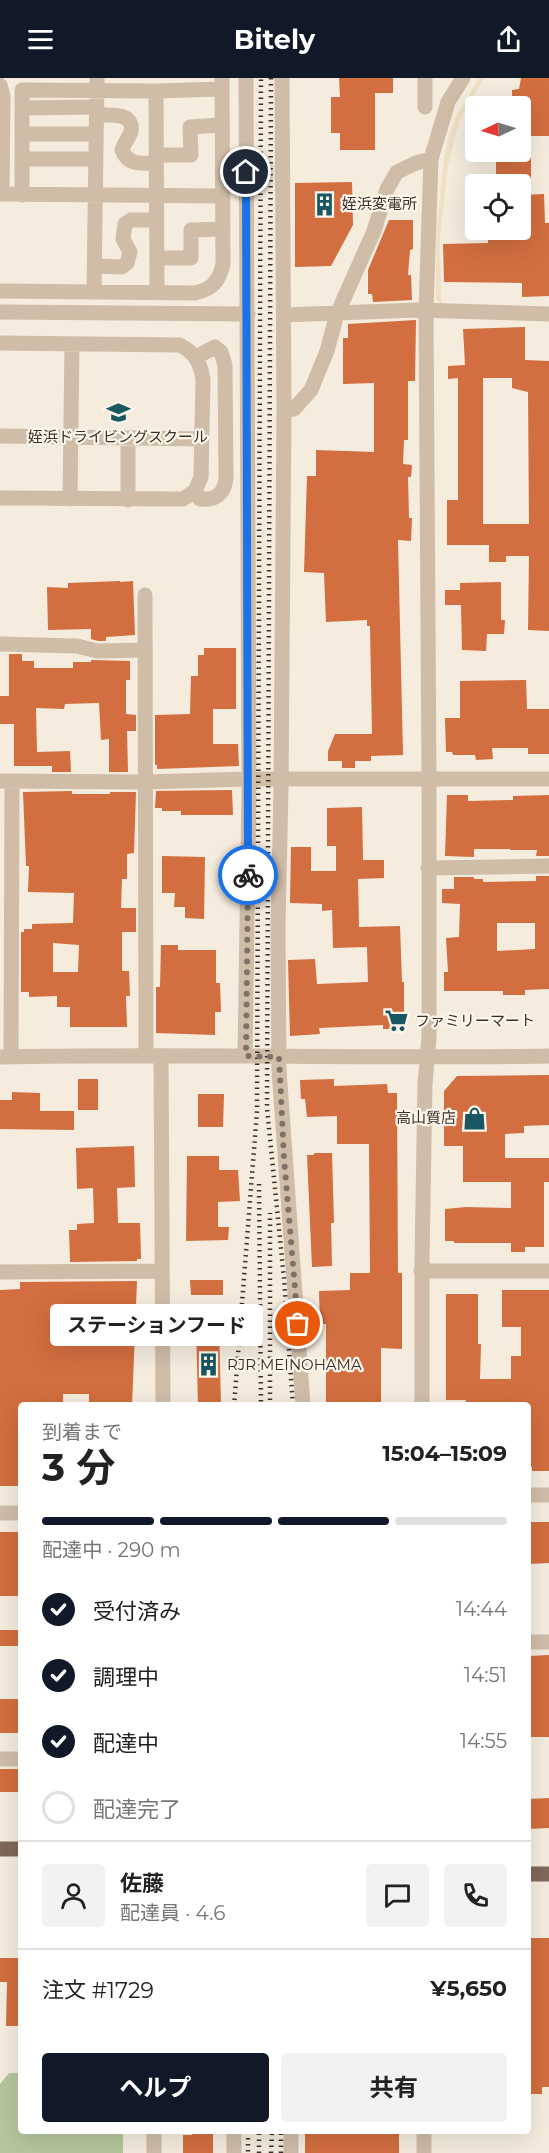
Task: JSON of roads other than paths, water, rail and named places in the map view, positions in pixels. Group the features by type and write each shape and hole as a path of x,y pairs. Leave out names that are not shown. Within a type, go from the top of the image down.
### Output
{"main road":[{"path":"0,1849 18,1849"},
{"path":"531,1874 549,1874"}],"street":[{"path":"246,78 249,779 246,1056"},
{"path":"282,78 284,411 282,781 278,926 279,1091 303,1402"},
{"path":"424,78 425,107"},
{"path":"422,1402 421,1271 429,1037 426,310 431,159 448,102 463,78"},
{"path":"94,291 97,84"},
{"path":"0,291 195,293 207,290 215,284 223,264 222,84 156,91 97,84 22,90 21,195"},
{"path":"0,85 3,96 1,194 222,196"},
{"path":"156,91 157,292"},
{"path":"22,108 56,140"},
{"path":"22,159 56,140 97,111 120,116 130,123 131,131 122,150 131,162 190,155 190,127 222,125"},
{"path":"22,134 56,140 96,159"},
{"path":"56,140 96,134"},
{"path":"284,411 294,409 311,390 327,351 337,314 374,231 387,189 397,172 431,159"},
{"path":"95,266 122,267 127,263 130,252 123,239 125,224 131,220 157,220"},
{"path":"158,258 191,258 191,230 223,230"},
{"path":"284,315 426,310 549,314"},
{"path":"0,312 248,314"},
{"path":"0,343 180,345 196,357 203,379 201,477 195,491 183,499 0,498"},
{"path":"70,499 72,344"},
{"path":"195,491 200,499 210,500 220,494 225,487 226,467 225,365 221,352 215,347 196,357"},
{"path":"0,436 202,439"},
{"path":"128,438 128,500"},
{"path":"145,595 145,782 162,1271 163,1402"},
{"path":"0,644 77,646 97,651 145,650"},
{"path":"549,779 6,781 6,1056 549,1056"},
{"path":"428,868 549,866"},
{"path":"0,1272 162,1271"},
{"path":"421,1271 549,1271"},
{"path":"531,1495 549,1495"},
{"path":"0,1513 18,1513"},
{"path":"531,1642 549,1642"},
{"path":"0,1759 18,1759"},
{"path":"154,2134 154,2153"},
{"path":"234,2134 234,2153"},
{"path":"291,2134 291,2153"},
{"path":"424,2134 424,2153"}],"railway":[{"path":"234,1402 257,1111 261,78"},
{"path":"271,78 267,1108 284,1279 293,1402"},
{"path":"259,1184 261,1402"},
{"path":"270,1213 270,1402"},
{"path":"248,2134 248,2153"},
{"path":"259,2134 259,2153"},
{"path":"271,2153 272,2134"},
{"path":"281,2134 281,2153"}],"place":[{"name":"姪浜変電所","path":"324,204"},
{"name":"姪浜ドライビングスクール","path":"118,413"},
{"name":"ファミリーマート","path":"397,1021"},
{"name":"高山質店","path":"474,1118"},
{"name":"ステーションフード","path":"298,1324"},
{"name":"RJR MEINOHAMA","path":"209,1365"}]}
